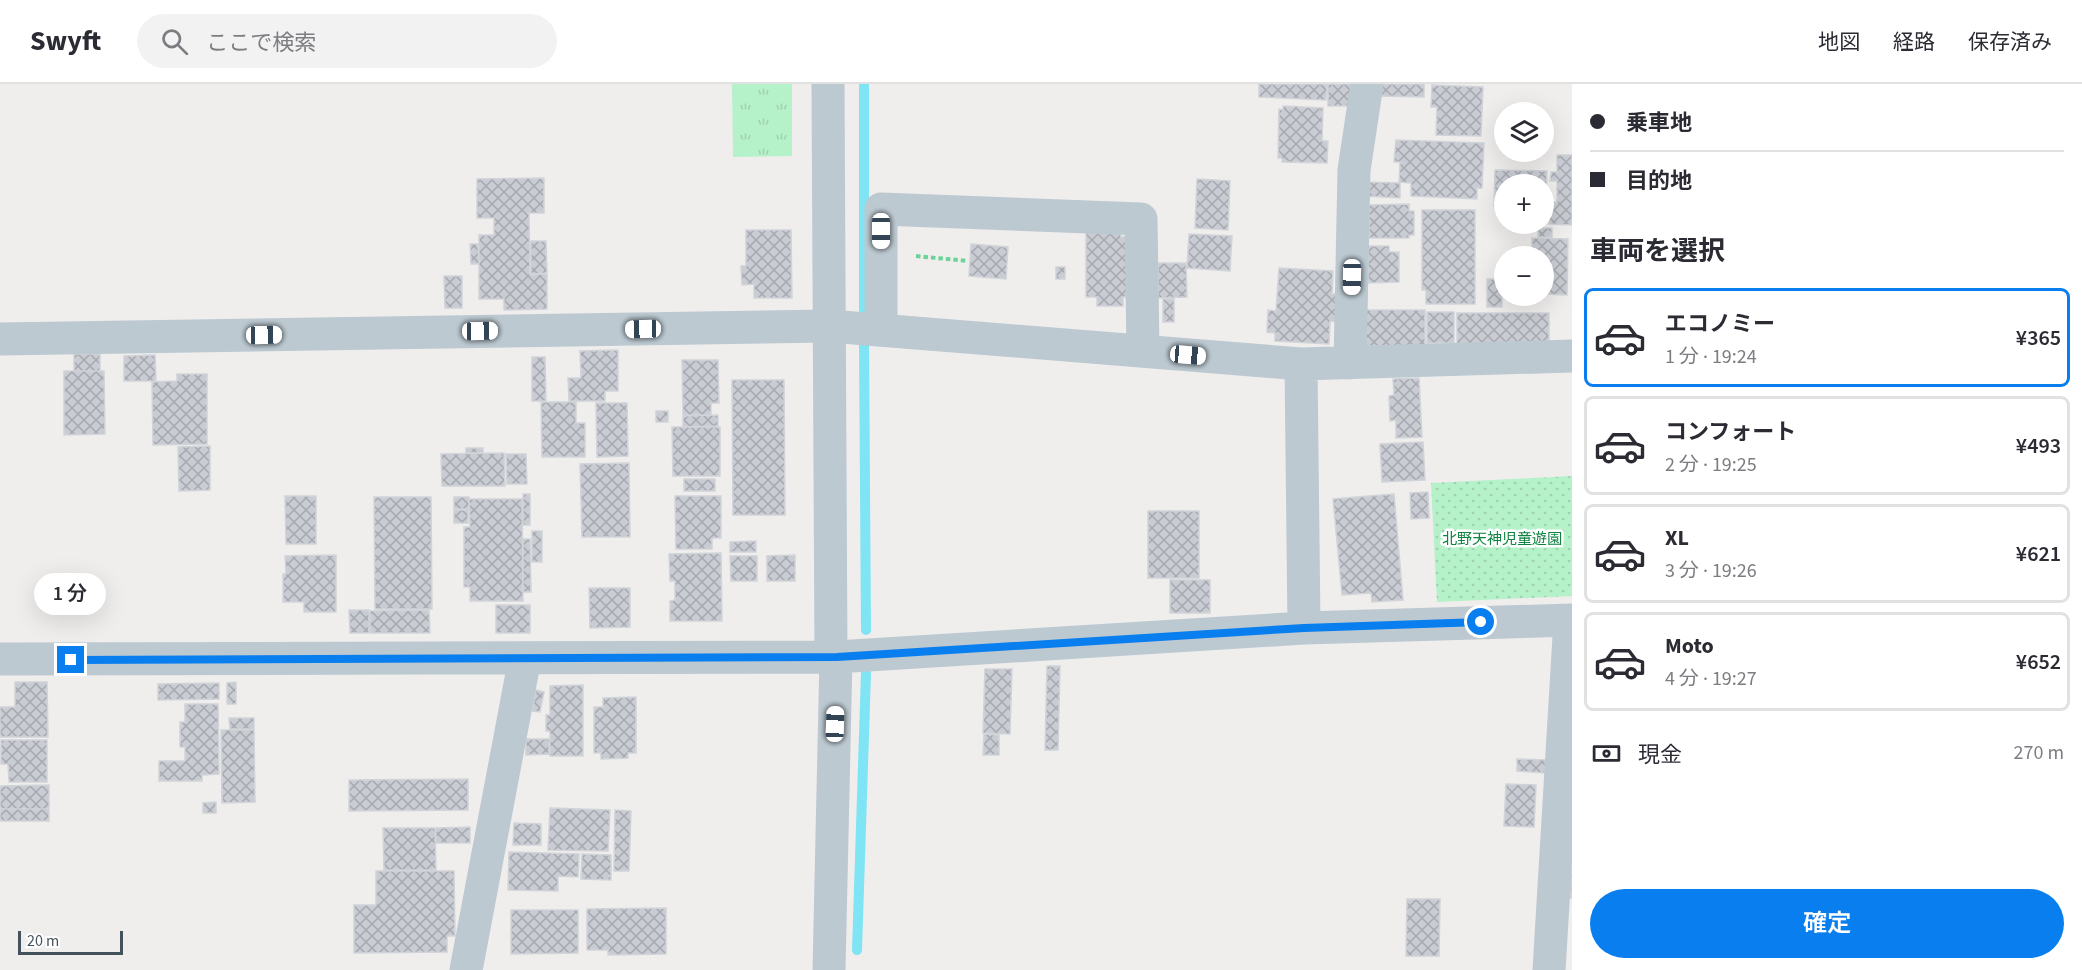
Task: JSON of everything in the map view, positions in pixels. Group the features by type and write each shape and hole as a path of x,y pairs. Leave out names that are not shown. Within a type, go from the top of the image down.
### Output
{"street":[{"path":"828,84 834,657 829,970"},
{"path":"1350,363 1354,170 1367,84"},
{"path":"881,330 881,209 1141,219 1143,351"},
{"path":"0,339 829,326 1301,364 1572,356"},
{"path":"1301,364 1304,628"},
{"path":"0,659 834,657 1304,628 1571,620 1562,924 1549,970"},
{"path":"466,970 525,658"}],"path":[{"path":"881,254 968,261"}],"green space":[{"path":"732,84 792,84 792,156 733,157"},
{"name":"北野天神児童遊園","path":"1572,476 1572,596 1437,602 1431,483"}],"building":[{"path":"1259,84 1327,84 1326,100 1259,97"},
{"path":"1328,84 1352,84 1351,106 1328,106"},
{"path":"1381,84 1424,84 1424,97 1381,96"},
{"path":"1432,85 1483,87 1481,136 1436,135 1437,107 1431,107"},
{"path":"1283,106 1323,108 1322,141 1328,141 1327,163 1282,162 1282,158 1278,158 1279,109 1283,110"},
{"path":"1396,140 1484,143 1482,188 1477,188 1477,199 1411,196 1411,183 1399,182 1400,162 1394,162"},
{"path":"1557,155 1572,155 1572,225 1554,224 1557,181 1554,181 1554,174 1551,174 1551,172 1557,172"},
{"path":"1495,170 1547,171 1547,174 1495,174"},
{"path":"544,178 544,213 529,213 530,275 547,274 547,309 504,310 504,299 479,299 479,235 494,235 494,218 477,218 477,179"},
{"path":"1197,179 1230,181 1228,230 1195,228"},
{"path":"1366,182 1400,183 1400,198 1365,196"},
{"path":"1409,204 1409,211 1414,211 1414,235 1409,235 1409,238 1369,238 1369,205"},
{"path":"1422,210 1475,210 1475,304 1426,304 1426,290 1422,290"},
{"path":"746,230 791,230 792,298 754,298 754,284 742,285 741,266 746,266"},
{"path":"1086,230 1120,230 1121,237 1131,237 1132,297 1123,297 1123,306 1097,306 1097,297 1086,297"},
{"path":"1189,234 1232,236 1230,271 1187,268"},
{"path":"1538,234 1552,234 1552,237 1538,237"},
{"path":"1532,238 1568,239 1567,295 1554,294 1554,246 1532,246"},
{"path":"531,241 546,241 547,273 531,274"},
{"path":"470,244 478,244 479,264 471,264"},
{"path":"971,244 1008,247 1006,279 969,276"},
{"path":"1368,246 1389,246 1389,252 1399,252 1399,282 1368,283"},
{"path":"1158,263 1186,263 1187,297 1158,298"},
{"path":"1056,267 1065,267 1065,279 1056,279"},
{"path":"1279,268 1333,271 1332,294 1340,294 1339,322 1330,321 1329,344 1275,341 1275,333 1267,332 1268,310 1276,311"},
{"path":"444,276 462,276 462,308 445,308"},
{"path":"1487,279 1494,279 1494,306 1502,307 1487,307"},
{"path":"1163,299 1174,299 1174,322 1163,322"},
{"path":"1365,310 1425,310 1425,346 1365,346"},
{"path":"1427,312 1454,312 1454,343 1427,343"},
{"path":"1457,313 1549,313 1549,345 1457,345"},
{"path":"618,350 618,391 605,391 605,401 569,401 568,378 581,378 580,351"},
{"path":"74,354 100,354 100,371 74,371"},
{"path":"155,355 156,381 124,381 124,356"},
{"path":"532,357 545,357 546,401 532,401"},
{"path":"682,360 718,360 719,403 711,403 711,415 683,415"},
{"path":"64,371 104,371 105,434 64,435"},
{"path":"177,374 207,374 207,444 153,445 152,382 177,381"},
{"path":"1419,378 1422,437 1396,438 1396,420 1390,421 1389,396 1394,395 1393,379"},
{"path":"732,380 784,380 785,515 733,515"},
{"path":"541,402 576,402 576,423 585,423 585,457 542,457"},
{"path":"596,403 627,403 628,456 597,457"},
{"path":"656,411 668,411 668,422 656,422"},
{"path":"718,415 718,426 683,427 683,416"},
{"path":"672,427 720,427 720,476 673,476"},
{"path":"1423,442 1425,480 1382,482 1380,444"},
{"path":"210,446 210,490 179,491 178,447"},
{"path":"466,448 483,448 483,453 466,453"},
{"path":"504,453 505,486 442,486 441,454"},
{"path":"506,454 526,454 527,484 507,484"},
{"path":"629,463 630,537 582,537 580,464"},
{"path":"684,479 715,479 715,491 684,491"},
{"path":"1428,492 1429,518 1411,519 1410,493"},
{"path":"523,494 530,494 530,525 523,525"},
{"path":"1394,494 1403,600 1372,602 1371,593 1342,595 1333,499"},
{"path":"285,496 316,496 316,544 286,544"},
{"path":"675,496 721,496 721,538 712,538 712,549 676,549"},
{"path":"374,497 431,497 432,609 375,609"},
{"path":"454,497 469,497 469,509 454,509"},
{"path":"469,499 522,499 523,601 470,601 470,587 464,587 464,527 470,527"},
{"path":"454,510 468,510 468,523 454,523"},
{"path":"1148,511 1199,511 1199,578 1148,578"},
{"path":"532,531 542,531 542,562 532,562"},
{"path":"523,539 530,539 531,592 523,592"},
{"path":"756,541 756,552 730,552 730,542"},
{"path":"721,553 722,621 670,621 670,601 675,600 675,581 670,581 669,554"},
{"path":"336,555 336,612 304,612 304,602 283,602 285,556"},
{"path":"795,555 795,581 767,581 767,556"},
{"path":"730,556 757,556 757,581 731,581"},
{"path":"1170,580 1210,580 1210,613 1170,613"},
{"path":"589,588 630,588 630,627 590,628"},
{"path":"496,605 530,605 530,633 496,633"},
{"path":"349,610 369,610 369,633 350,633"},
{"path":"429,610 430,633 370,633 370,611"},
{"path":"1047,666 1060,666 1058,750 1045,750"},
{"path":"985,669 1012,669 1010,734 983,733"},
{"path":"15,682 47,682 48,737 0,737 0,707 15,707"},
{"path":"236,682 236,704 227,704 227,683"},
{"path":"219,683 219,699 158,700 158,684"},
{"path":"583,685 583,756 550,756 550,731 546,731 546,715 550,715 550,686"},
{"path":"536,690 544,692 540,712 532,711"},
{"path":"636,697 636,753 628,753 628,758 601,759 601,753 594,753 594,707 603,707 603,698"},
{"path":"185,704 218,704 219,774 202,775 202,781 159,781 159,761 185,761 185,747 180,747 180,722 185,722"},
{"path":"229,718 254,718 254,729 230,729"},
{"path":"221,730 254,730 255,802 222,803"},
{"path":"984,734 999,735 999,755 983,755"},
{"path":"526,739 549,739 549,754 526,755"},
{"path":"1,740 47,740 47,782 9,782 8,764 1,764"},
{"path":"1517,759 1546,760 1545,773 1517,771"},
{"path":"468,779 468,810 349,811 349,780"},
{"path":"1506,784 1536,785 1534,827 1504,826"},
{"path":"49,785 49,809 0,809 0,786"},
{"path":"216,802 216,813 203,813 203,803"},
{"path":"550,808 610,810 608,851 548,850"},
{"path":"0,809 49,809 49,821 0,821"},
{"path":"615,810 631,811 629,871 614,871"},
{"path":"514,823 541,824 541,845 513,845"},
{"path":"470,827 470,843 436,843 436,828"},
{"path":"383,828 435,828 436,870 384,870"},
{"path":"509,852 579,854 578,877 558,876 558,891 508,890"},
{"path":"582,854 611,855 611,880 581,879"},
{"path":"1570,868 1572,868 1572,898 1570,898"},
{"path":"376,871 454,871 455,936 447,936 447,952 354,953 354,905 376,905"},
{"path":"1407,899 1440,899 1439,956 1406,956"},
{"path":"666,908 666,954 608,955 608,950 587,950 587,909"},
{"path":"511,910 578,910 578,953 511,954"}],"waterway":[{"path":"864,84 864,310"},
{"path":"864,344 866,630"},
{"path":"857,950 866,673"}],"route":[{"path":"71,660 837,657 1304,628 1481,622"}]}
